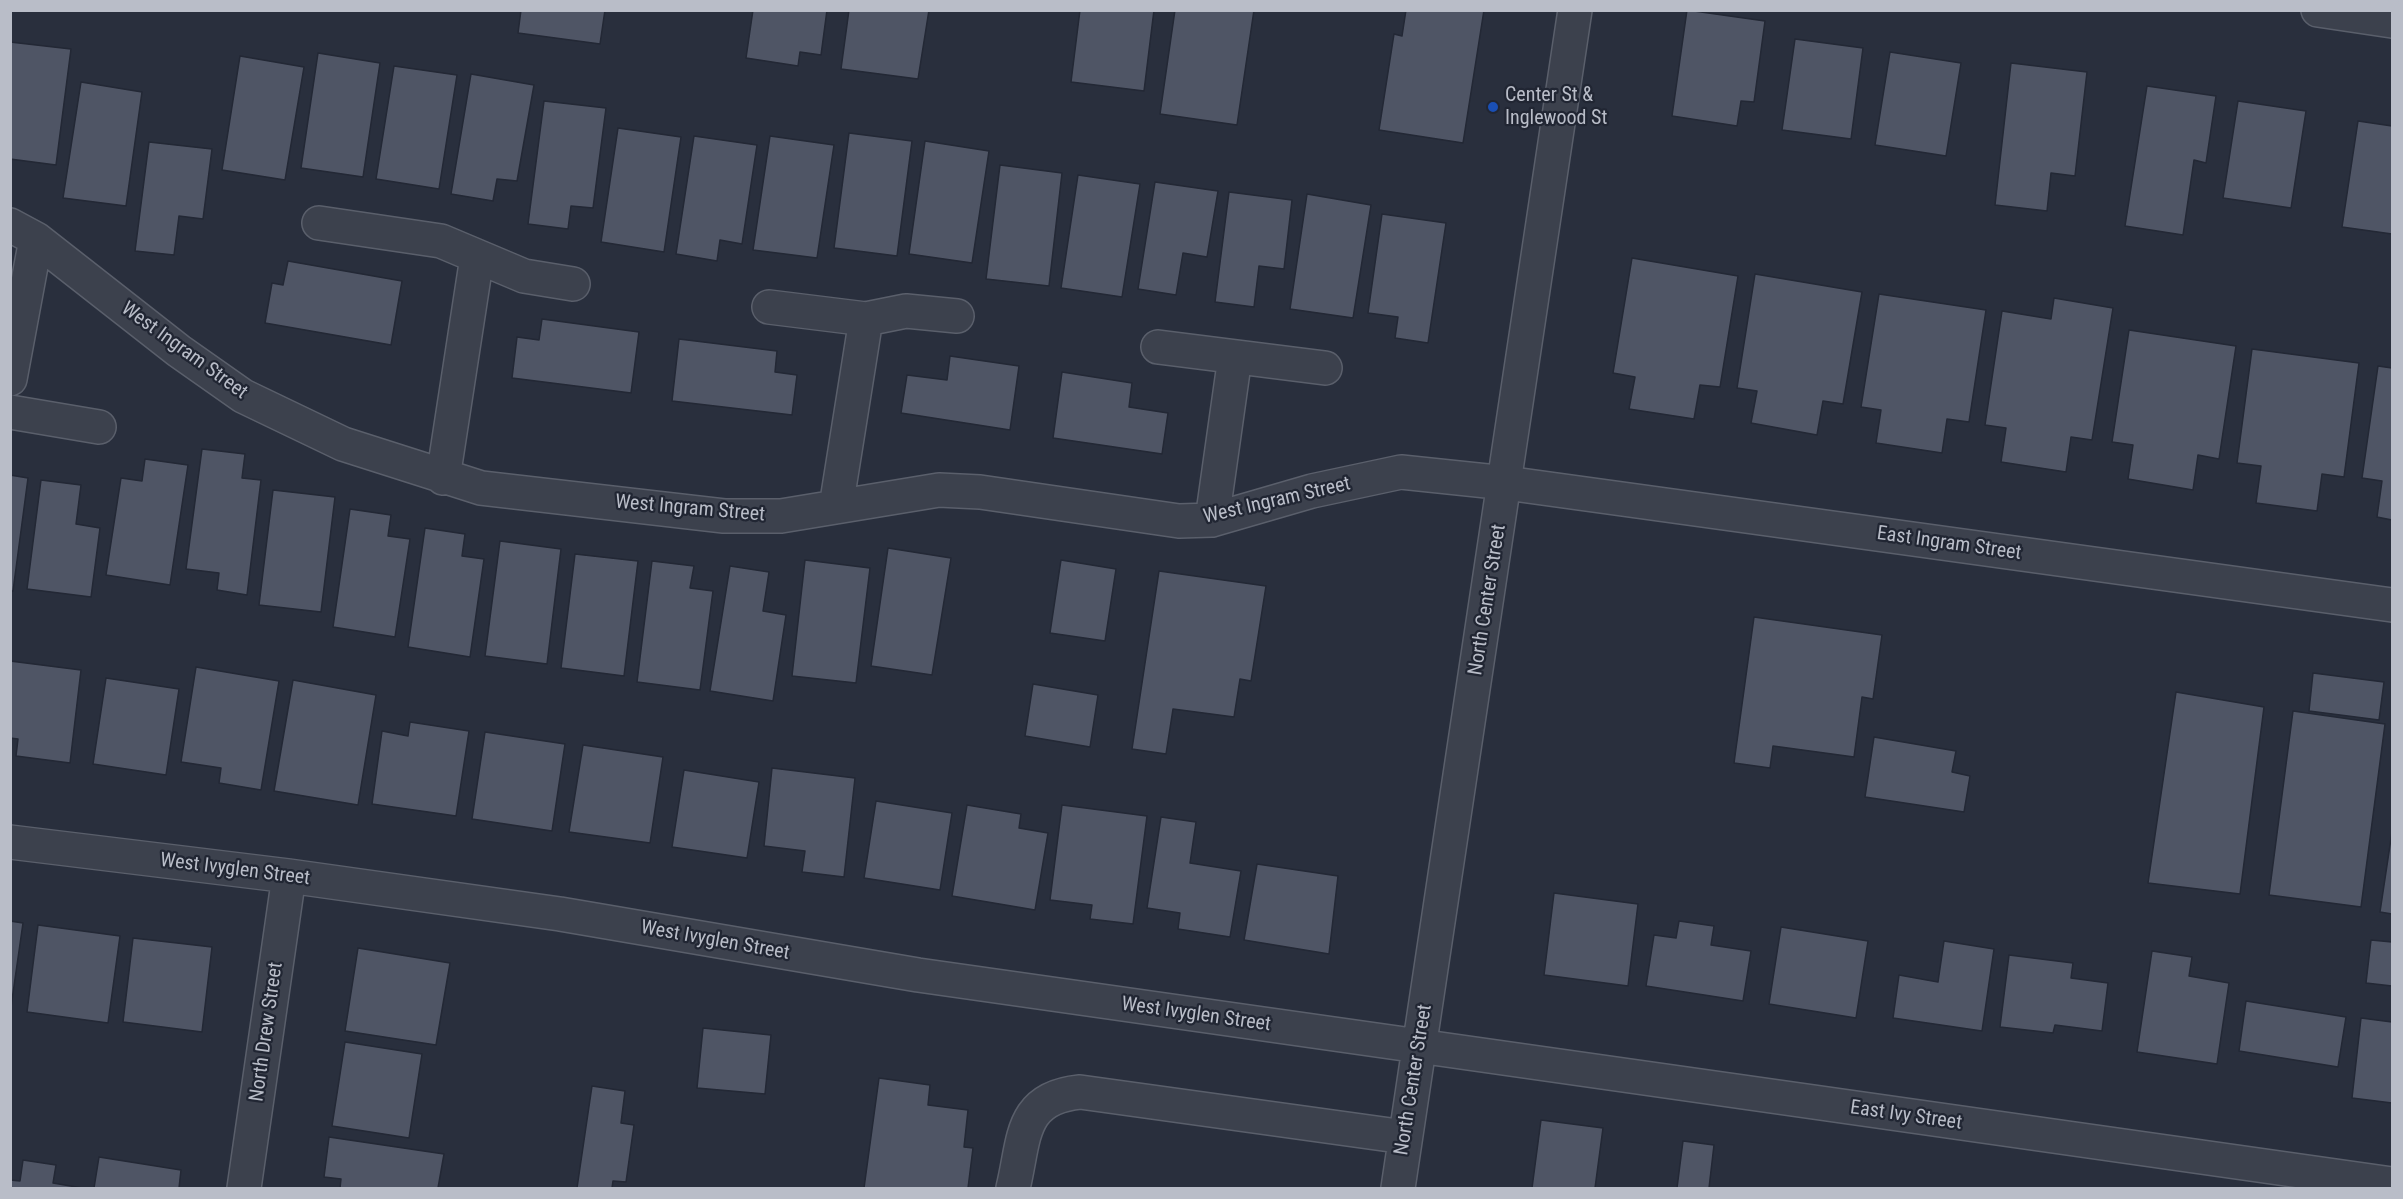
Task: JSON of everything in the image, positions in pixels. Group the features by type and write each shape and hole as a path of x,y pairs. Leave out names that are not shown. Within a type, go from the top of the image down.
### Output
{"street":[{"name":"North Center Street","path":"1398,1188 1506,483 1575,10"},
{"path":"2318,10 2392,21"},
{"path":"318,223 441,241 524,276 573,284"},
{"name":"West Ingram Street","path":"23,232 179,351 243,396 343,444 443,478 481,488 724,516 781,516 939,490 980,492 1179,520 1212,520 1312,491 1401,472 1506,483"},
{"path":"10,379 23,232"},
{"path":"443,478 477,257"},
{"path":"770,307 866,319 906,311 957,316"},
{"path":"836,507 866,319"},
{"path":"1158,347 1324,368"},
{"path":"1212,520 1235,357"},
{"path":"10,412 99,427"},
{"name":"East Ingram Street","path":"1506,483 2392,605"},
{"name":"West Ivyglen Street","path":"10,842 289,876 560,914 918,975 1419,1048"},
{"name":"North Drew Street","path":"244,1188 289,876"},
{"name":"East Ivy Street","path":"1419,1048 2392,1184"},
{"path":"1013,1188 1030,1118 1042,1102 1063,1094 1080,1092 1405,1137"}],"building":[{"path":"521,10 605,10 600,44 518,33"},
{"path":"753,10 827,10 821,55 800,52 798,66 746,58"},
{"path":"849,10 929,10 918,79 841,69"},
{"path":"1080,10 1154,10 1144,91 1071,82"},
{"path":"1175,10 1254,10 1237,125 1160,114"},
{"path":"1406,10 1484,10 1463,143 1379,130 1394,34 1402,36"},
{"path":"1687,10 1765,21 1754,102 1741,101 1737,126 1672,116"},
{"path":"1795,39 1863,48 1851,139 1782,130"},
{"path":"10,42 71,49 56,165 10,159"},
{"path":"1890,52 1961,63 1946,156 1875,145"},
{"path":"318,53 380,63 363,177 301,168"},
{"path":"240,56 304,67 285,180 222,170"},
{"path":"2011,63 2087,72 2075,176 2051,173 2047,211 1995,205"},
{"path":"394,66 457,75 439,189 376,179"},
{"path":"471,74 534,85 517,181 497,179 493,201 451,194"},
{"path":"81,82 142,92 126,206 63,198"},
{"path":"2147,86 2216,96 2206,163 2194,160 2183,235 2125,226"},
{"path":"544,101 606,108 593,208 571,206 568,229 528,224"},
{"path":"2238,101 2306,111 2291,208 2223,198"},
{"path":"2358,121 2392,126 2392,234 2342,227"},
{"path":"618,128 681,137 664,252 601,242"},
{"path":"849,133 912,141 897,256 834,248"},
{"path":"694,136 757,145 742,244 720,240 717,261 676,254"},
{"path":"770,136 834,145 817,258 753,250"},
{"path":"925,141 989,151 972,263 909,254"},
{"path":"149,142 212,149 203,219 179,216 174,255 135,251"},
{"path":"1000,165 1062,173 1049,286 986,279"},
{"path":"1078,175 1140,184 1122,297 1061,288"},
{"path":"1155,182 1218,191 1207,257 1183,253 1176,295 1138,289"},
{"path":"1229,192 1292,200 1284,269 1259,266 1254,307 1215,302"},
{"path":"1307,194 1371,205 1353,318 1290,309"},
{"path":"1382,214 1446,223 1428,343 1395,338 1398,317 1368,313"},
{"path":"1632,258 1738,276 1720,387 1700,385 1694,419 1629,409 1635,377 1613,373"},
{"path":"288,261 402,281 391,345 265,323 272,283 283,285"},
{"path":"1755,274 1862,292 1843,404 1823,401 1817,435 1751,423 1757,391 1737,388"},
{"path":"1879,294 1986,310 1969,422 1947,419 1942,453 1876,443 1881,410 1861,407"},
{"path":"2054,298 2113,308 2092,440 2071,437 2066,472 2001,462 2006,428 1985,425 2002,311 2051,319"},
{"path":"542,319 639,332 631,393 512,378 517,337 539,340"},
{"path":"2129,330 2236,346 2219,459 2198,455 2193,490 2128,479 2133,445 2112,442"},
{"path":"679,339 777,351 775,372 797,375 792,415 672,401"},
{"path":"2252,349 2359,363 2344,477 2322,474 2317,511 2256,503 2261,466 2237,463"},
{"path":"950,356 1019,366 1010,430 901,413 907,375 947,380"},
{"path":"2378,366 2392,368 2392,520 2377,517 2382,481 2362,478"},
{"path":"1062,372 1132,383 1129,407 1168,413 1162,454 1053,438"},
{"path":"202,449 245,454 242,478 261,480 247,595 217,590 219,573 186,569"},
{"path":"145,459 188,465 170,585 106,575 121,478 142,481"},
{"path":"10,475 28,478 13,591 10,591"},
{"path":"41,480 81,485 76,524 100,528 91,597 27,589"},
{"path":"273,490 335,497 321,612 259,605"},
{"path":"350,509 391,515 388,536 410,539 395,637 333,627"},
{"path":"425,528 465,534 462,556 484,559 470,657 408,647"},
{"path":"500,541 561,549 547,664 485,656"},
{"path":"888,548 951,558 932,675 871,666"},
{"path":"575,554 638,561 624,676 561,668"},
{"path":"805,560 870,568 856,683 792,676"},
{"path":"1061,560 1116,569 1105,641 1050,633"},
{"path":"652,561 694,566 690,588 713,591 700,690 637,682"},
{"path":"730,566 769,572 763,611 786,615 773,701 710,691"},
{"path":"1159,571 1266,586 1251,681 1240,679 1234,717 1173,709 1166,754 1132,749"},
{"path":"1754,617 1882,635 1873,699 1862,697 1854,757 1773,746 1770,768 1734,763"},
{"path":"10,661 81,670 70,763 16,756 18,739 10,738"},
{"path":"196,667 279,681 261,790 219,783 221,768 181,762"},
{"path":"2313,673 2384,682 2379,720 2309,711"},
{"path":"106,678 179,689 166,775 93,764"},
{"path":"293,680 376,695 358,805 274,791"},
{"path":"1033,684 1098,695 1090,747 1025,736"},
{"path":"2176,692 2264,707 2240,894 2148,883"},
{"path":"2293,711 2385,724 2361,907 2269,895"},
{"path":"410,722 469,731 456,816 372,804 382,731 408,736"},
{"path":"485,732 565,744 552,831 472,819"},
{"path":"1874,737 1956,751 1952,772 1970,776 1964,812 1865,797"},
{"path":"583,745 663,757 650,843 569,832"},
{"path":"772,768 855,778 844,877 802,872 805,851 764,846"},
{"path":"684,770 759,782 747,858 672,847"},
{"path":"876,801 952,813 940,890 864,878"},
{"path":"967,805 1021,814 1019,828 1048,833 1035,910 952,896"},
{"path":"1062,805 1147,816 1133,924 1090,919 1092,905 1050,900"},
{"path":"1161,817 1196,822 1190,863 1241,871 1230,937 1178,929 1180,913 1147,908"},
{"path":"2392,832 2392,914 2380,912"},
{"path":"1257,864 1338,876 1329,954 1244,940"},
{"path":"1554,893 1638,904 1628,986 1544,975"},
{"path":"10,921 23,923 10,1014"},
{"path":"1679,921 1714,926 1711,945 1751,951 1743,1001 1646,986 1654,935 1676,938"},
{"path":"38,925 120,936 108,1023 27,1012"},
{"path":"1781,927 1868,941 1856,1018 1769,1004"},
{"path":"133,938 212,947 202,1032 123,1022"},
{"path":"2371,940 2392,942 2392,986 2366,983"},
{"path":"1944,941 1994,949 1982,1031 1893,1018 1899,975 1938,982"},
{"path":"358,948 450,963 436,1045 345,1031"},
{"path":"2152,951 2192,957 2189,976 2229,983 2217,1064 2137,1052"},
{"path":"2009,955 2073,963 2071,978 2108,983 2102,1031 2055,1025 2053,1033 2000,1027"},
{"path":"2246,1001 2346,1017 2338,1067 2239,1051"},
{"path":"2361,1018 2392,1022 2392,1103 2352,1098"},
{"path":"703,1028 771,1035 765,1094 697,1088"},
{"path":"345,1042 422,1054 409,1138 332,1126"},
{"path":"879,1078 930,1085 928,1105 968,1110 964,1147 973,1148 968,1188 864,1188"},
{"path":"592,1086 625,1091 621,1123 634,1125 626,1182 613,1181 612,1188 577,1188"},
{"path":"1541,1120 1603,1128 1595,1188 1532,1188"},
{"path":"329,1137 444,1154 438,1188 340,1188 341,1179 324,1177"},
{"path":"1683,1141 1714,1145 1709,1188 1677,1188"},
{"path":"99,1157 181,1170 179,1188 94,1188"},
{"path":"23,1160 56,1165 53,1183 82,1188 10,1188 10,1180 20,1181"}],"place":[{"name":"Center St & Inglewood St","path":"1493,107"}]}
